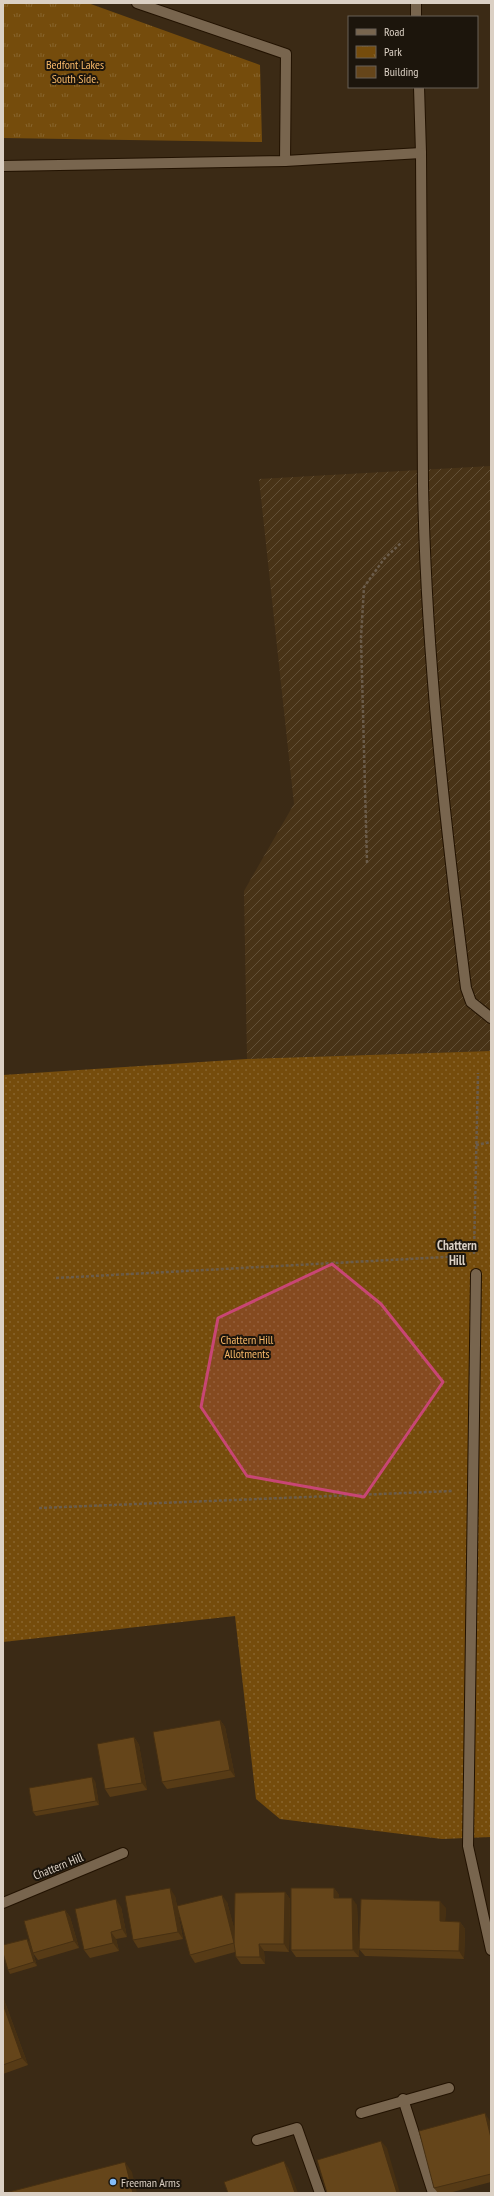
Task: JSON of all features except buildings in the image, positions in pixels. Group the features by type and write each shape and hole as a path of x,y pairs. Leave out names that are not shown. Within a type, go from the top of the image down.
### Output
{"street":[{"path":"138,3 286,54 285,161"},
{"path":"416,3 416,16"},
{"path":"419,88 421,153 424,563 437,745 466,988 471,1002 491,1018"},
{"path":"3,166 285,161 421,153"},
{"path":"476,1274 468,1846 491,1950"},
{"name":"Chattern Hill","path":"3,1903 123,1853"},
{"path":"361,2113 449,2088"},
{"path":"403,2100 433,2193"},
{"path":"257,2140 297,2128 320,2193"}],"path":[{"path":"367,863 361,638 364,587 384,559 402,542 404,535"},
{"path":"56,1278 475,1256 478,1073"},
{"path":"476,1145 491,1142"},
{"path":"39,1508 473,1490"}],"highlighted area":[{"path":"332,1264 381,1304 443,1382 364,1497 247,1476 201,1407 218,1318"}],"shaded area":[{"path":"491,466 491,1051 247,1059 244,891 294,804 259,479"}],"green space":[{"name":"Bedfont Lakes South Side.","path":"3,3 88,3 260,65 262,142 3,138"},
{"name":"Chattern Hill Allotments","path":"491,1051 491,1837 442,1839 280,1819 256,1799 235,1616 3,1642 3,1075 247,1059"}],"place":[{"name":"Freeman Arms","path":"113,2182"}],"district":[{"name":"Chattern Hill","path":"457,1252"}]}
